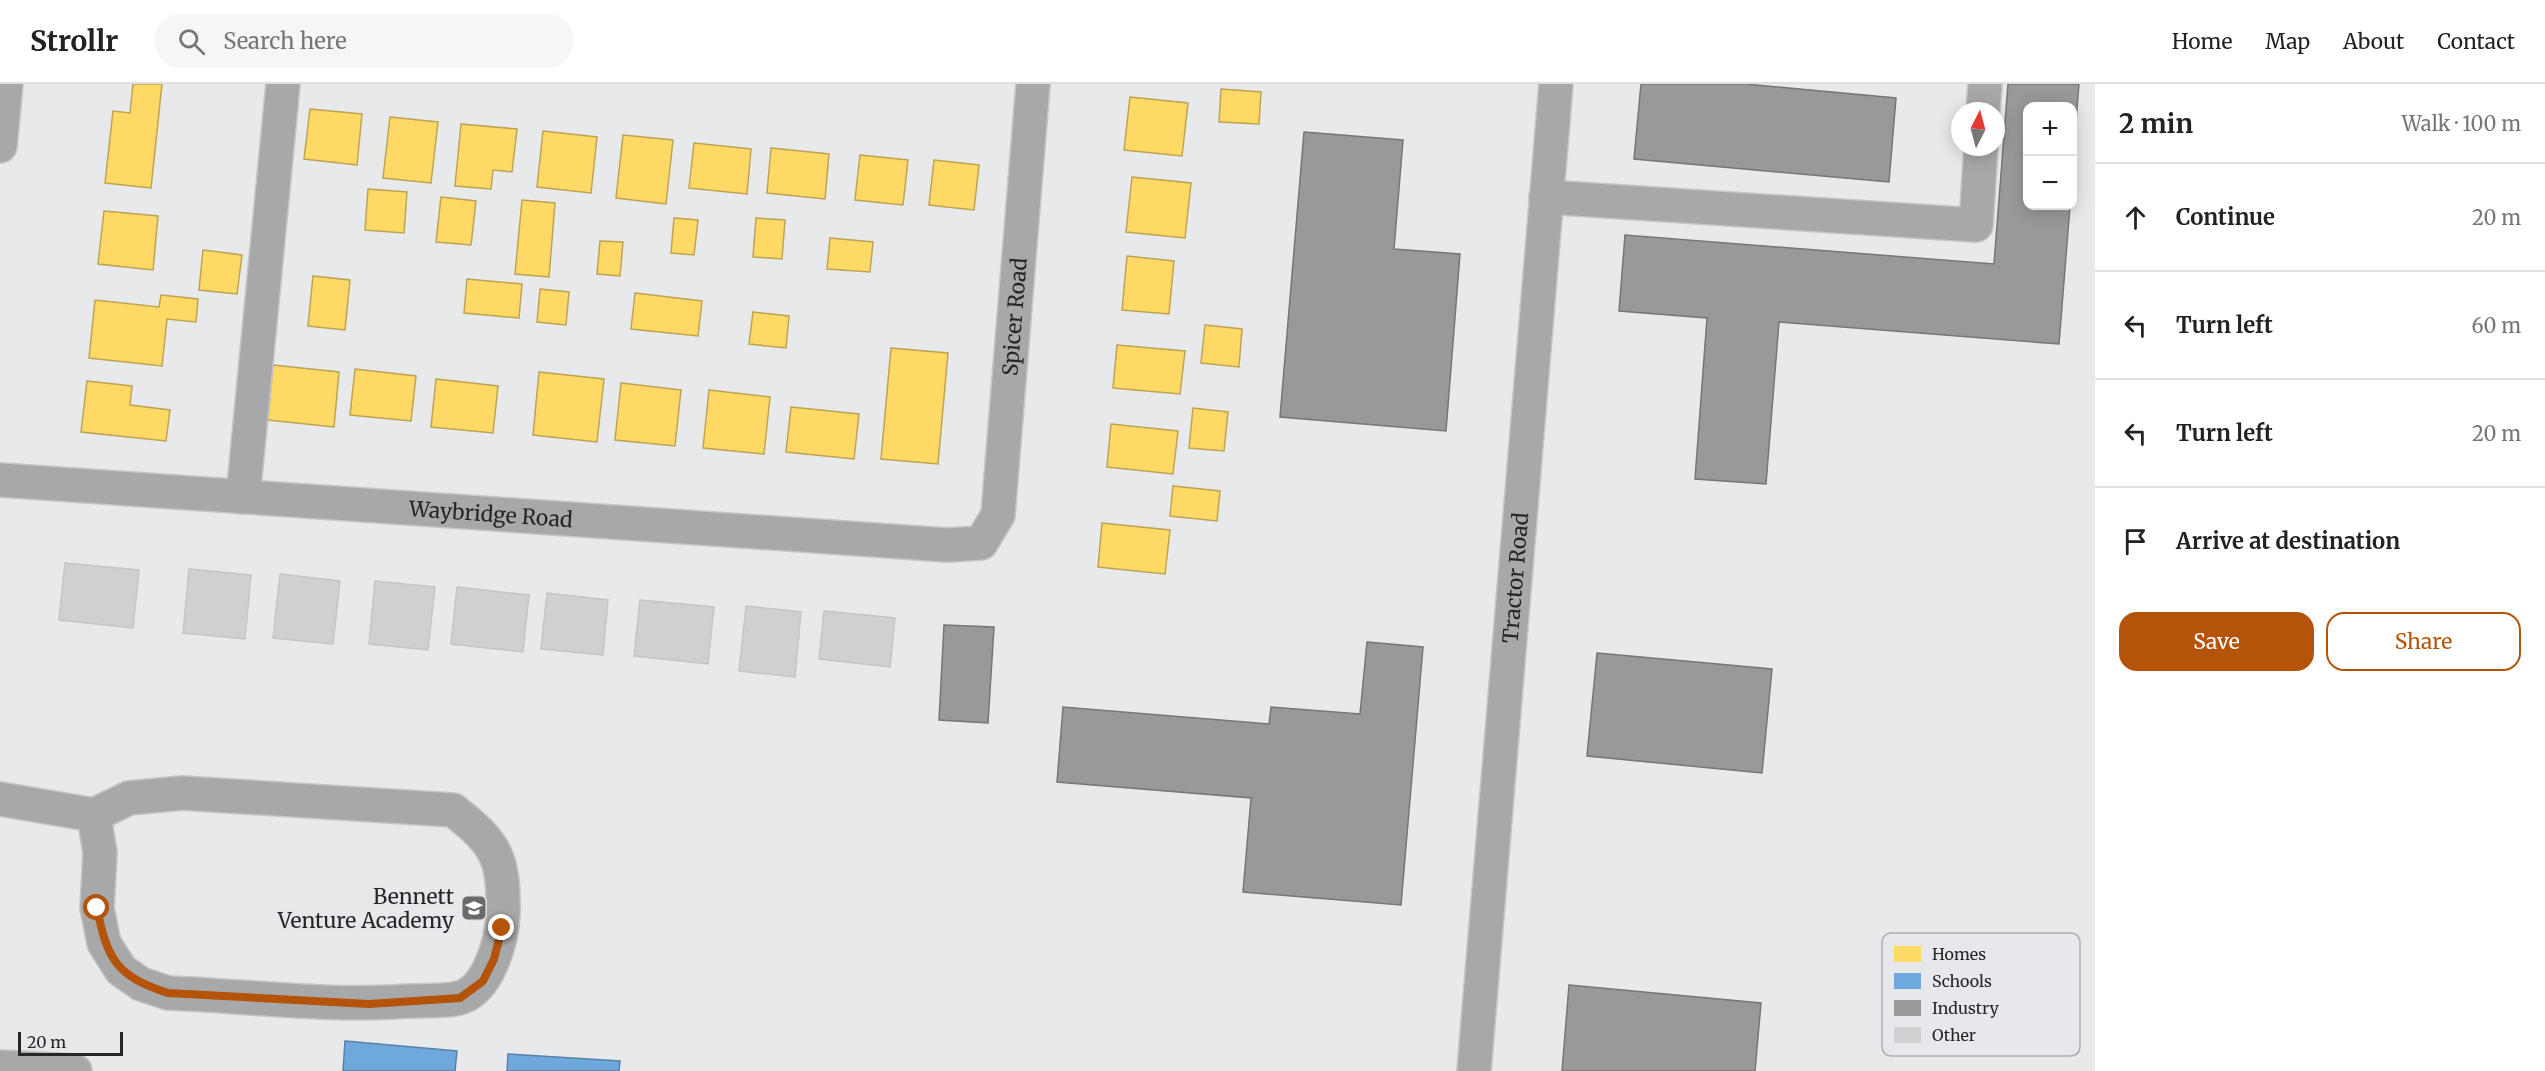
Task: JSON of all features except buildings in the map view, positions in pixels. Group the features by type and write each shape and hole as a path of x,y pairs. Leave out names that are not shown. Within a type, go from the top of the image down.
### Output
{"street":[{"path":"0,146 6,84"},
{"path":"243,497 283,84"},
{"name":"Spicer Road","path":"981,543 998,515 1033,84"},
{"name":"Tractor Road","path":"1474,1071 1556,84"},
{"path":"1984,102 1985,84"},
{"path":"1546,197 1976,225 1980,156"},
{"name":"Waybridge Road","path":"0,480 947,545 981,543"},
{"path":"0,799 94,815 129,798 182,793 453,810 480,831 499,858 503,885 502,928 494,959 483,981 460,998 369,1004 168,993 141,984 121,970 104,943 97,908 100,854 94,815"},
{"path":"0,1067 75,1071"}],"place":[{"name":"Bennett Venture Academy","path":"474,908"}],"route":[{"path":"97,908 104,943 121,970 141,984 168,993 369,1004 460,998 483,981 494,959 502,928"}]}
